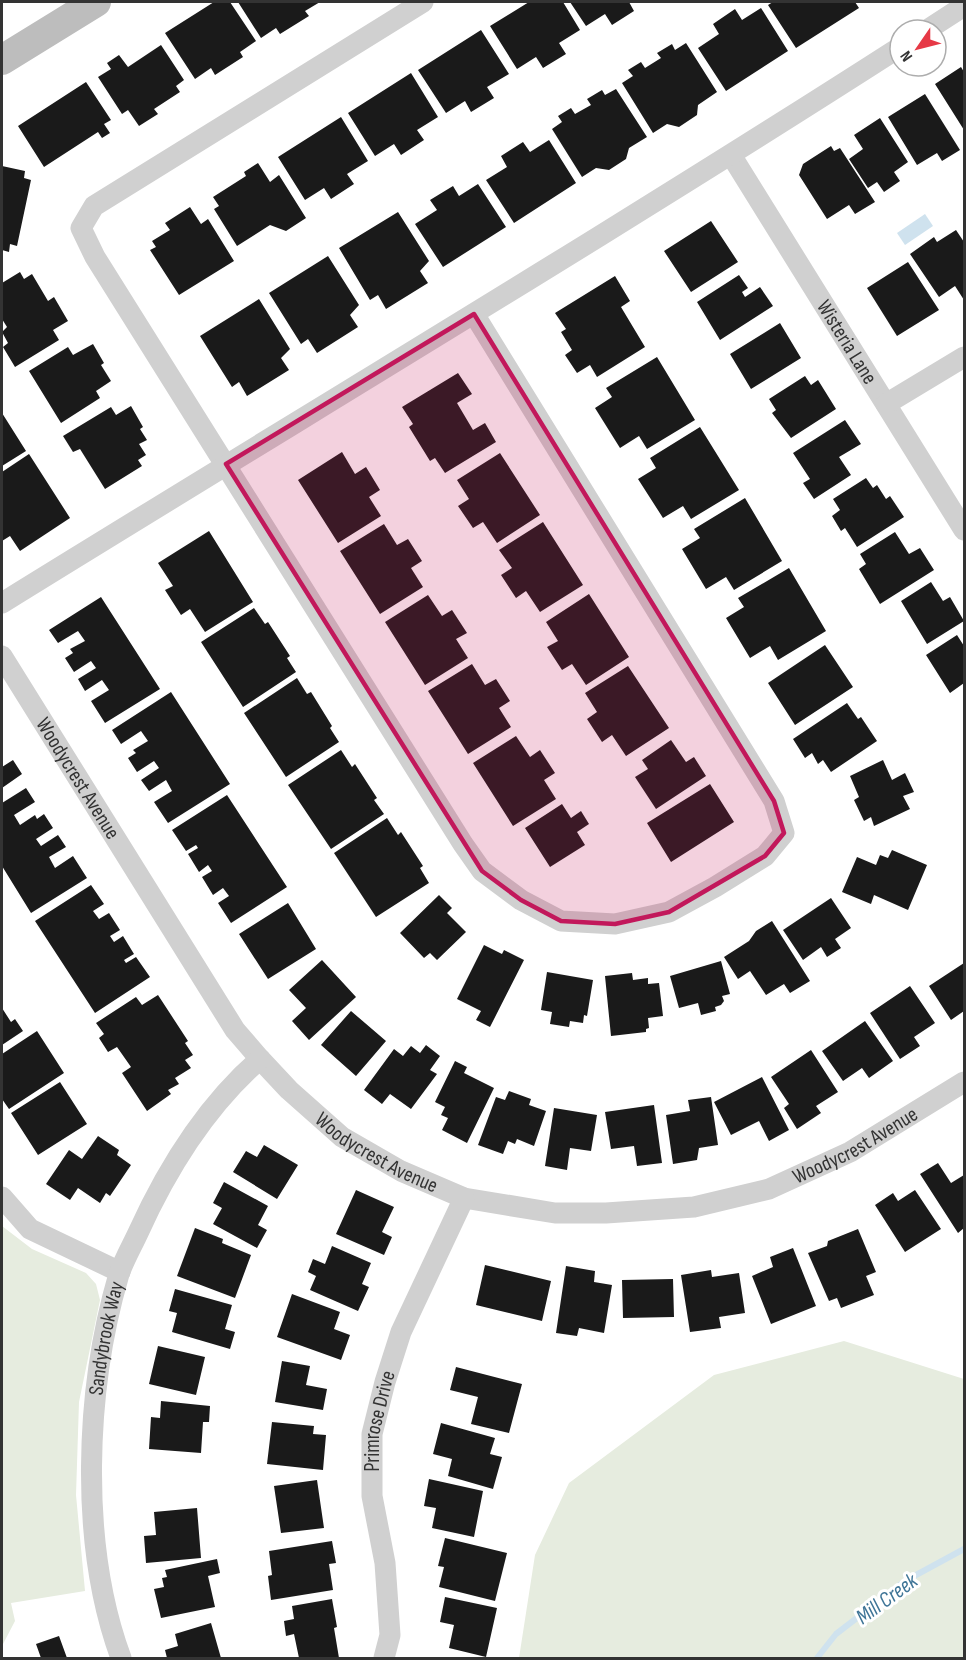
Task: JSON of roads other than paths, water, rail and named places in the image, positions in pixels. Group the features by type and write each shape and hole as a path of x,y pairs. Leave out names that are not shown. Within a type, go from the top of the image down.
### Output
{"street":[{"path":"2,60 96,2"},
{"path":"423,2 94,206 81,228 95,257 482,872 521,900 561,921 615,924 669,912 765,856 784,833 774,801 474,314"},
{"path":"946,18 964,6"},
{"path":"2,603 731,155 888,55"},
{"name":"Wisteria Lane","path":"731,155 964,530"},
{"path":"886,404 964,357"},
{"name":"Woodycrest Avenue","path":"2,656 235,1030 289,1090 342,1137 401,1171 464,1198 555,1213 606,1213 694,1207 769,1189 850,1152 964,1082"},
{"name":"Sandybrook Way","path":"121,1659 99,1572 91,1472 95,1393 109,1319 120,1272 151,1205 193,1133 244,1073 260,1059"},
{"path":"2,1197 30,1229 120,1272"},
{"name":"Primrose Drive","path":"384,1659 390,1635 385,1563 372,1496 372,1434 401,1332 464,1198"}],"water":[{"path":"925,214 933,226 905,245 897,233"}],"waterway":[{"name":"Mill Creek","path":"817,1658 836,1634 905,1581 964,1549"}]}
